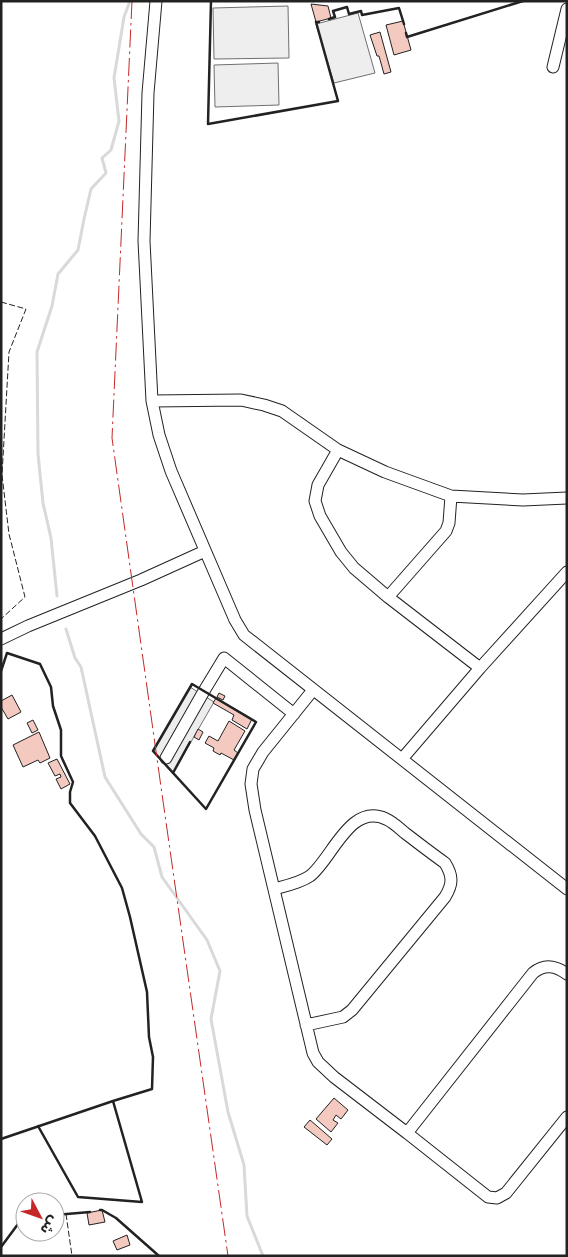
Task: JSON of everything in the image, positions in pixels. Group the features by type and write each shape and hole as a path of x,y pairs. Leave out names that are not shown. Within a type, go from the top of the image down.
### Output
{"street":[{"path":"156,1 148,93 144,241 152,401 159,435 171,471 234,620 244,634 313,690 567,889"},
{"path":"553,67 567,9"},
{"path":"152,401 241,400 264,405 282,411 338,450 385,472 451,496 523,500 567,498"},
{"path":"338,450 318,485 315,501 320,516 341,552 354,568 388,597 480,668"},
{"path":"388,597 446,531 449,523 451,496"},
{"path":"1,639 205,551"},
{"path":"402,759 480,668 567,572"},
{"path":"166,758 224,658 294,714"},
{"path":"313,690 263,752 253,769 251,784 306,1025 313,1052 318,1062 334,1077 488,1197 498,1198 506,1193 567,1117"},
{"path":"274,889 310,876 346,831 358,820 375,816 387,819 445,863 452,880 445,897 352,1010 343,1017 306,1025"},
{"path":"406,1133 538,968 546,966 559,968 567,974"}],"shaded area":[{"path":"288,6 289,58 214,59 213,8"},
{"path":"358,13 375,73 334,83 316,24"},
{"path":"278,63 279,105 215,107 214,65"},
{"path":"190,687 214,702 173,773 153,751"}],"building":[{"path":"311,4 328,6 331,18 316,22"},
{"path":"403,21 411,50 394,55 386,25"},
{"path":"380,32 391,72 384,74 370,35"},
{"path":"219,693 225,696 223,700 217,697"},
{"path":"12,695 21,712 8,719 1,707 1,701"},
{"path":"216,698 252,719 247,729 232,720 234,715 213,703"},
{"path":"33,720 38,730 32,733 27,723"},
{"path":"229,721 245,731 234,750 238,753 234,760 213,751 214,748 205,743 209,736 218,741"},
{"path":"198,729 203,732 199,740 194,737"},
{"path":"39,732 50,758 40,763 38,760 23,767 13,745"},
{"path":"57,759 70,784 61,789 56,779 61,777 60,774 55,776 48,763"},
{"path":"334,1098 348,1110 341,1119 336,1115 333,1120 338,1123 331,1132 316,1119"},
{"path":"310,1120 332,1139 327,1145 304,1127"},
{"path":"102,1210 105,1222 89,1225 87,1213"},
{"path":"127,1235 130,1245 117,1250 113,1241"}],"waterway":[{"path":"57,596 51,538 43,503 38,454 37,352 52,306 58,274 78,250 91,189 106,173 102,158 111,150 119,121 114,78 124,17 130,1"},
{"path":"66,629 75,658 81,667 105,777 141,834 154,847 162,877 207,940 220,971 211,1019 228,1112 244,1165 247,1216 263,1256"}],"fence":[{"path":"1,302 26,309 9,352 2,475 9,534 25,597 1,619"},
{"path":"66,1214 72,1256"}],"wall":[{"path":"211,1 208,124 338,101 316,22 319,22"},
{"path":"406,33 407,37 523,1"},
{"path":"329,19 335,17 333,11 347,7 349,14 361,11 362,15 399,8 404,24"},
{"path":"1,671 7,653 40,664 51,687 53,706 61,730 61,756 73,782 70,792 70,803 95,836 122,888 130,917 147,992 149,1037 153,1057 152,1089 1,1139"},
{"path":"192,684 256,722 206,809 153,751 192,684"},
{"path":"173,773 190,742"},
{"path":"38,1126 78,1197 142,1202 113,1101"},
{"path":"100,1210 116,1218 159,1256"},
{"path":"65,1214 90,1212"},
{"path":"1,1247 15,1228"}],"power":[{"path":"132,1 112,438 228,1256"}]}
